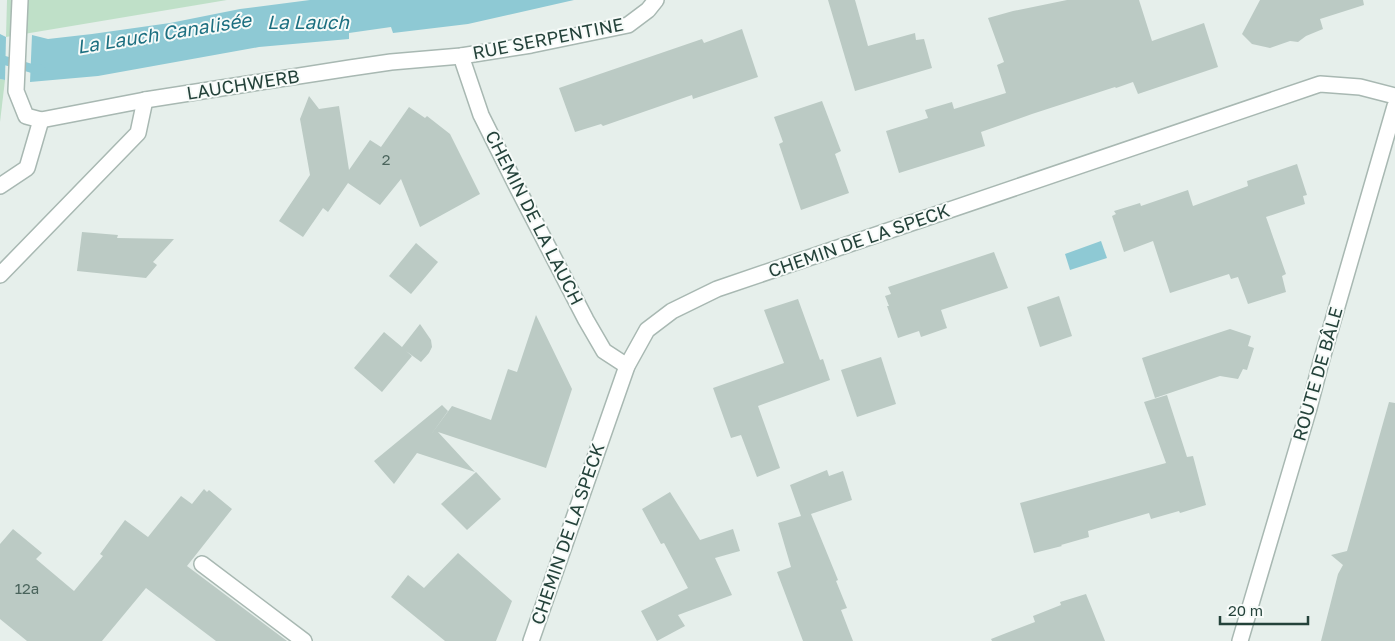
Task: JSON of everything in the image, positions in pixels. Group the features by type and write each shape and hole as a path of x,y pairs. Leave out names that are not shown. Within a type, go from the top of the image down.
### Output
{"street":[{"path":"0,186 27,168 34,118 16,90 20,0"},
{"name":"RUE SERPENTINE","path":"461,56 531,45 628,25 648,10 656,0"},
{"name":"LAUCHWERB","path":"34,118 391,62 461,56"},
{"name":"CHEMIN DE LA LAUCH","path":"461,56 481,115 586,320 604,351 627,366"},
{"name":"CHEMIN DE LA SPECK","path":"530,641 627,366 647,330 672,311 717,289 1320,84 1360,86 1395,106"},
{"path":"0,274 138,133 145,100"},
{"name":"ROUTE DE BÂLE","path":"1240,641 1395,106"},
{"path":"202,564 304,641"}],"green space":[{"path":"7,0 227,0 6,37"},
{"path":"0,79 5,80 0,122"}],"water":[{"name":"La Lauch","path":"310,0 574,0 468,24 393,33 391,27 349,33 349,39 259,47 98,76 30,82 32,35 48,39 92,34 170,23 240,9"},
{"path":"0,34 6,37 5,80 0,79"},
{"path":"1101,241 1107,258 1070,270 1065,254"}],"building":[{"path":"828,0 855,0 868,46 915,33 916,40 924,39 932,68 855,91"},
{"path":"1067,0 1139,0 1152,41 1204,23 1218,67 1138,94 1133,82 1032,114 981,132 985,146 899,173 886,131 928,118 925,110 952,102 954,109 1006,93 997,65 1004,62 988,18"},
{"path":"1260,0 1363,0 1364,5 1320,19 1323,29 1306,36 1298,42 1290,41 1270,48 1252,44 1242,34"},
{"path":"742,29 758,77 693,99 692,95 603,126 601,124 575,132 559,88 702,39 704,43"},
{"path":"309,96 319,109 339,106 349,170 370,140 381,147 409,107 425,118 427,116 450,134 480,194 420,227 401,179 380,205 348,183 328,212 323,208 303,237 279,221 310,175 300,119"},
{"path":"822,101 841,151 835,154 849,193 801,210 779,144 783,142 774,117"},
{"path":"1297,164 1307,195 1303,196 1305,204 1266,217 1286,274 1282,276 1286,292 1248,304 1238,277 1231,279 1229,274 1170,293 1153,241 1124,252 1112,216 1116,214 1114,211 1140,203 1141,206 1188,190 1193,206 1248,186 1247,181"},
{"path":"82,232 118,235 117,238 174,239 153,262 157,265 146,278 77,271"},
{"path":"416,243 438,262 411,294 389,276"},
{"path":"994,252 1008,288 941,310 947,328 921,337 919,331 898,338 885,296 891,294 888,287"},
{"path":"1059,296 1072,336 1040,347 1027,307"},
{"path":"798,299 820,360 823,359 830,380 758,406 780,468 757,477 741,435 731,438 713,388 784,363 764,310"},
{"path":"536,315 572,389 546,468 438,432 475,472 417,453 394,484 374,461 442,405 448,411 430,436 452,406 491,420 508,369 517,372"},
{"path":"420,324 431,340 432,347 429,353 421,362 406,351 412,356 382,392 354,368 384,332 402,347"},
{"path":"1230,329 1251,336 1248,346 1254,348 1247,370 1243,369 1238,379 1220,376 1155,398 1142,358"},
{"path":"881,357 896,404 857,417 841,370"},
{"path":"1167,395 1187,457 1193,456 1206,505 1151,519 1149,513 1088,531 1089,537 1034,553 1020,503 1166,463 1144,402"},
{"path":"1389,402 1395,403 1395,641 1321,641 1338,574 1343,565 1331,555 1347,551"},
{"path":"827,470 829,476 843,471 852,500 811,514 838,580 836,581 847,608 841,610 853,641 803,641 777,572 791,567 778,523 801,516 790,485"},
{"path":"476,472 501,499 467,530 441,504"},
{"path":"204,489 207,492 209,490 232,509 187,566 287,641 216,641 146,588 102,641 27,641 0,619 0,544 13,529 42,553 36,559 74,591 103,556 100,554 125,520 148,537 181,496 192,504"},
{"path":"670,492 700,540 733,529 740,551 715,558 732,595 678,615 685,626 657,641 641,611 688,588 664,543 661,544 642,509"},
{"path":"458,553 512,601 496,641 445,641 391,597 408,575 424,588"},
{"path":"1086,594 1105,641 992,641 991,639 1035,622 1033,616 1061,605 1060,602"}],"waterway":[{"name":"La Lauch Canalisée","path":"0,59 37,70 41,69"}]}
